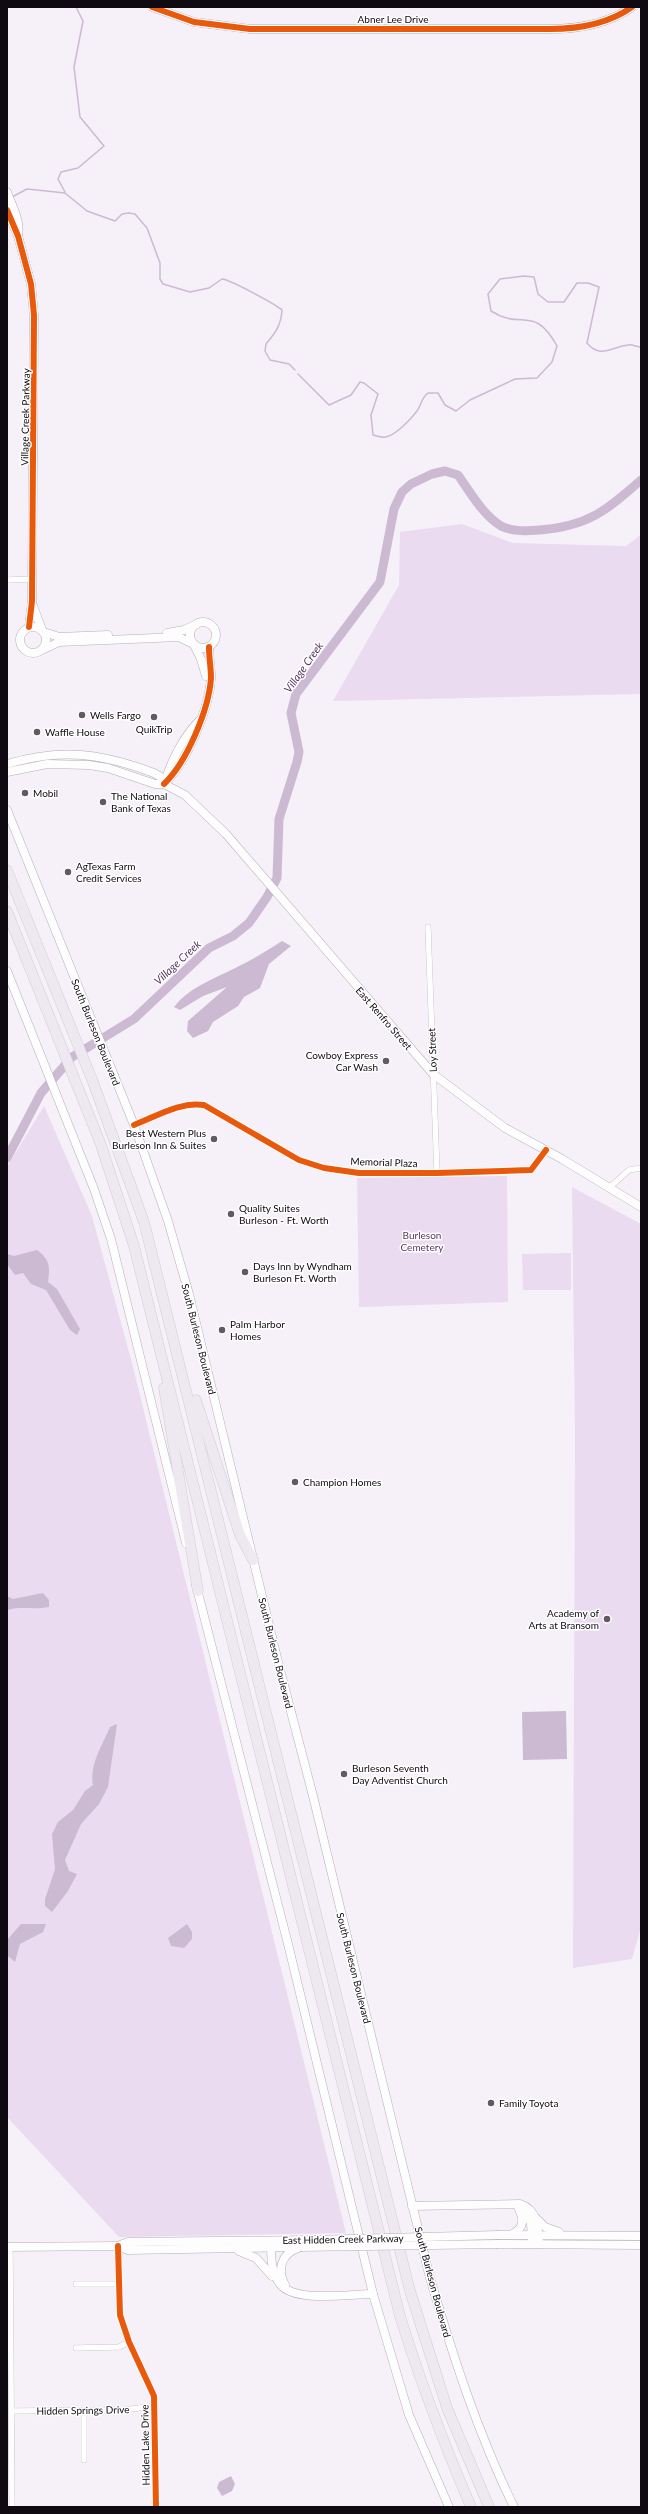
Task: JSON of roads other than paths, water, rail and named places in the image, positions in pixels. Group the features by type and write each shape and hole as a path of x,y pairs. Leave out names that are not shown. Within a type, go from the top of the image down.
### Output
{"highway":[{"path":"7,870 72,1029 144,1222 173,1332 410,2291 447,2408 489,2507"},
{"path":"7,911 80,1093 124,1214 156,1331 400,2316 418,2374 444,2446 471,2507"},
{"path":"156,1331 157,1348 198,1592"},
{"path":"173,1332 240,1535 253,1560"}],"main road":[{"name":"Abner Lee Drive","path":"152,7 194,22 250,29 550,30 572,29 592,25 618,15 632,7"},
{"name":"Village Creek Parkway","path":"7,192 14,219"},
{"name":"Village Creek Parkway","path":"7,210 19,228 18,236 31,284 35,322 32,601 29,627 20,637 21,645 31,653 40,652 46,642 32,601"},
{"path":"29,627 36,627 59,637 165,634 184,630 206,622 214,627 216,640 209,647 201,649 179,637 59,642 40,652"},
{"path":"197,624 190,634 193,644 202,659 208,691"},
{"path":"164,784 176,773 197,733 211,678 209,647"},
{"name":"East Renfro Street","path":"7,764 53,755 89,755 118,760 154,773 161,777 164,784"},
{"path":"47,764 62,759 85,759 89,755"},
{"name":"East Renfro Street","path":"7,772 47,764 108,768 155,784 164,784 185,795 204,812 253,865 433,1074 469,1103 505,1128 546,1150 641,1207"},
{"name":"South Burleson Boulevard","path":"7,810 134,1125 168,1221 189,1294 253,1560 313,1796 412,2206 448,2338 494,2466 514,2507"},
{"path":"7,971 94,1189 111,1239 198,1592 288,1944 372,2294 409,2415 448,2507"},
{"path":"512,2234 521,2228 523,2224 516,2204"},
{"path":"516,2204 529,2216 535,2235"},
{"path":"412,2206 516,2204 528,2208 536,2218 553,2231 593,2233 600,2236"},
{"path":"536,2218 536,2244"},
{"name":"East Hidden Creek Parkway","path":"9,2247 118,2246 128,2242 271,2244 512,2234 641,2236"},
{"path":"289,2292 282,2279 281,2266 286,2255 300,2243"},
{"name":"East Hidden Creek Parkway","path":"300,2243 641,2244"},
{"path":"271,2244 272,2265 278,2283"},
{"name":"East Hidden Creek Parkway","path":"118,2246 128,2250 220,2249 271,2244"},
{"path":"220,2249 242,2252 256,2258 278,2283 289,2292 313,2295 372,2294"}],"street":[{"path":"7,580 32,579"},
{"name":"Loy Street","path":"428,927 436,1173"},
{"name":"Memorial Plaza","path":"134,1125 179,1107 197,1104 211,1108 299,1160 324,1168 359,1173 436,1173 531,1170 546,1150"},
{"path":"610,1188 629,1170 641,1168"},
{"name":"Hidden Lake Drive","path":"118,2246 120,2315 129,2342 150,2383 155,2406 156,2507"},
{"path":"9,2247 12,2507"},
{"path":"76,2284 118,2284"},
{"path":"76,2348 119,2347 129,2342"},
{"name":"Hidden Springs Drive","path":"12,2411 123,2410 155,2406"},
{"path":"84,2411 84,2460"}],"waterway":[{"path":"65,192 58,179 61,172 78,168 104,146 80,117 74,67 83,21 76,7"},
{"path":"12,197 27,189 65,193 87,211 115,221 122,214 135,214 147,228 160,263 160,279 163,284 190,292 209,288 222,279 234,283 282,310 279,325 275,333 266,344 265,351 270,360 289,364 295,370"},
{"path":"298,374 329,405 351,395 360,382 364,383 378,394 371,415 373,435 383,437 390,436 399,430 417,411 424,397 428,393 438,393 445,405 456,411 470,400 515,379 537,378 552,362 557,346 549,333 534,322 502,317 491,311 488,294 500,279 524,276 534,277 538,294 548,302 564,302 577,283 588,283 599,287 587,343 592,348 601,351 630,345 641,347"},
{"name":"Village Creek","path":"7,1158 41,1093 72,1057 134,1019 209,948 233,936 249,923 267,897 277,878 279,819 299,752 291,713 296,694 380,582 394,509 402,492 411,484 432,474 445,471 458,475 488,516 501,526 515,530 531,531 557,528 584,521 606,508 641,480"}],"place":[{"name":"Wells Fargo","path":"82,715"},
{"name":"QuikTrip","path":"154,717"},
{"name":"Waffle House","path":"37,732"},
{"name":"Mobil","path":"25,793"},
{"name":"The National Bank of Texas","path":"103,802"},
{"name":"AgTexas Farm Credit Services","path":"68,872"},
{"name":"Cowboy Express Car Wash","path":"386,1061"},
{"name":"Best Western Plus Burleson Inn & Suites","path":"214,1139"},
{"name":"Quality Suites Burleson - Ft. Worth","path":"231,1214"},
{"name":"Days Inn by Wyndham Burleson Ft. Worth","path":"245,1272"},
{"name":"Palm Harbor Homes","path":"222,1330"},
{"name":"Champion Homes","path":"295,1482"},
{"name":"Academy of Arts at Bransom","path":"607,1619"},
{"name":"Burleson Seventh Day Adventist Church","path":"344,1774"},
{"name":"Family Toyota","path":"491,2103"}],"park label":[{"name":"Burleson Cemetery","path":"422,1240"}]}
